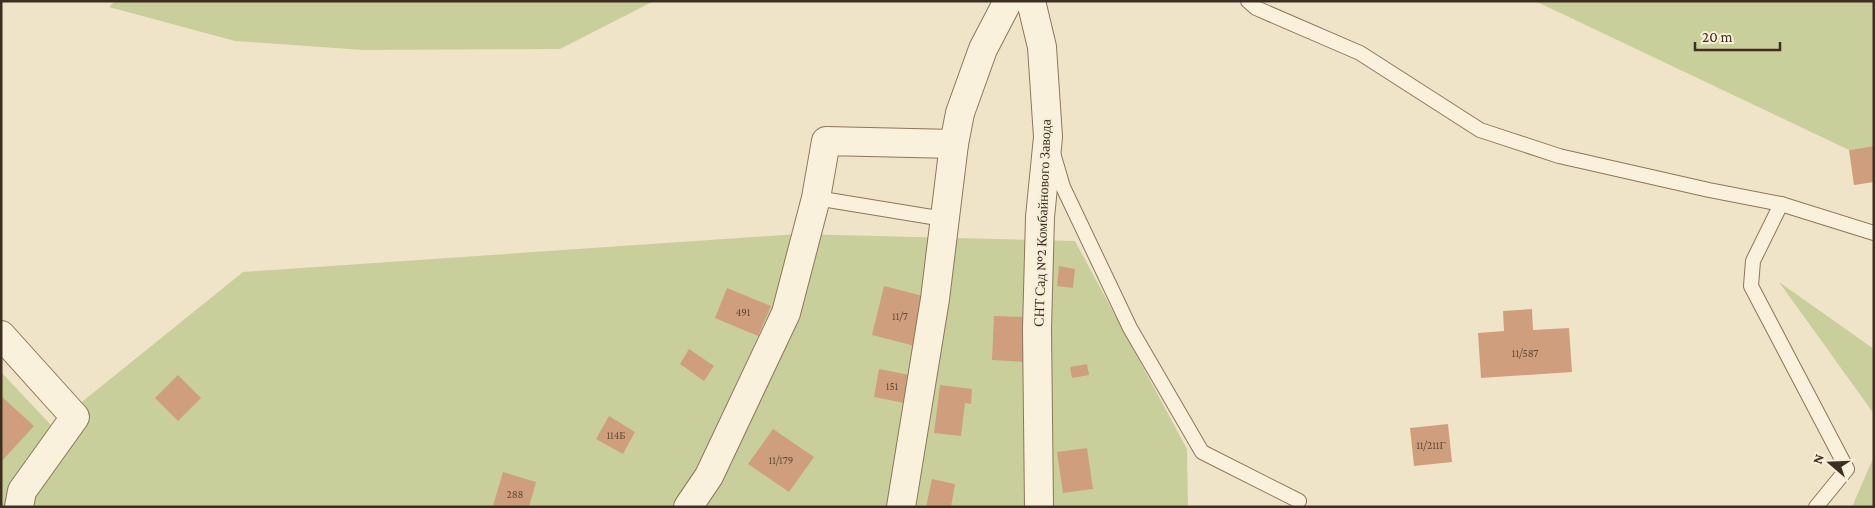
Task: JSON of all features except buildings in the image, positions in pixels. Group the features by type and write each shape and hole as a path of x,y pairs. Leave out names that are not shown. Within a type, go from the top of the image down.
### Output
{"street":[{"path":"901,507 935,299 954,144 960,114 982,50 1008,1"},
{"name":"СНТ Сад №2 Комбайнового Завода","path":"1031,1 1042,47 1048,137 1040,217 1037,329 1039,507"},
{"path":"688,507 709,476 786,313 816,198 826,141 954,144"},
{"path":"1,334 75,416 22,491 19,507"}],"lane":[{"path":"1248,1 1256,8 1360,53 1480,130 1559,156 1709,190 1781,204 1874,233"},
{"path":"1048,137 1063,187 1130,328 1202,452 1299,501"},
{"path":"816,198 944,219"},
{"path":"1781,204 1754,261 1751,286 1847,469 1816,507"}],"green space":[{"path":"115,1 654,1 560,49 363,50 235,41 109,7"},
{"path":"1535,1 1874,1 1874,146 1849,150"},
{"path":"798,234 1075,241 1187,449 1188,507 1,507 1,372 52,426 243,272"},
{"path":"1779,282 1874,349 1874,414"},
{"path":"1874,456 1874,507 1852,507"}]}
